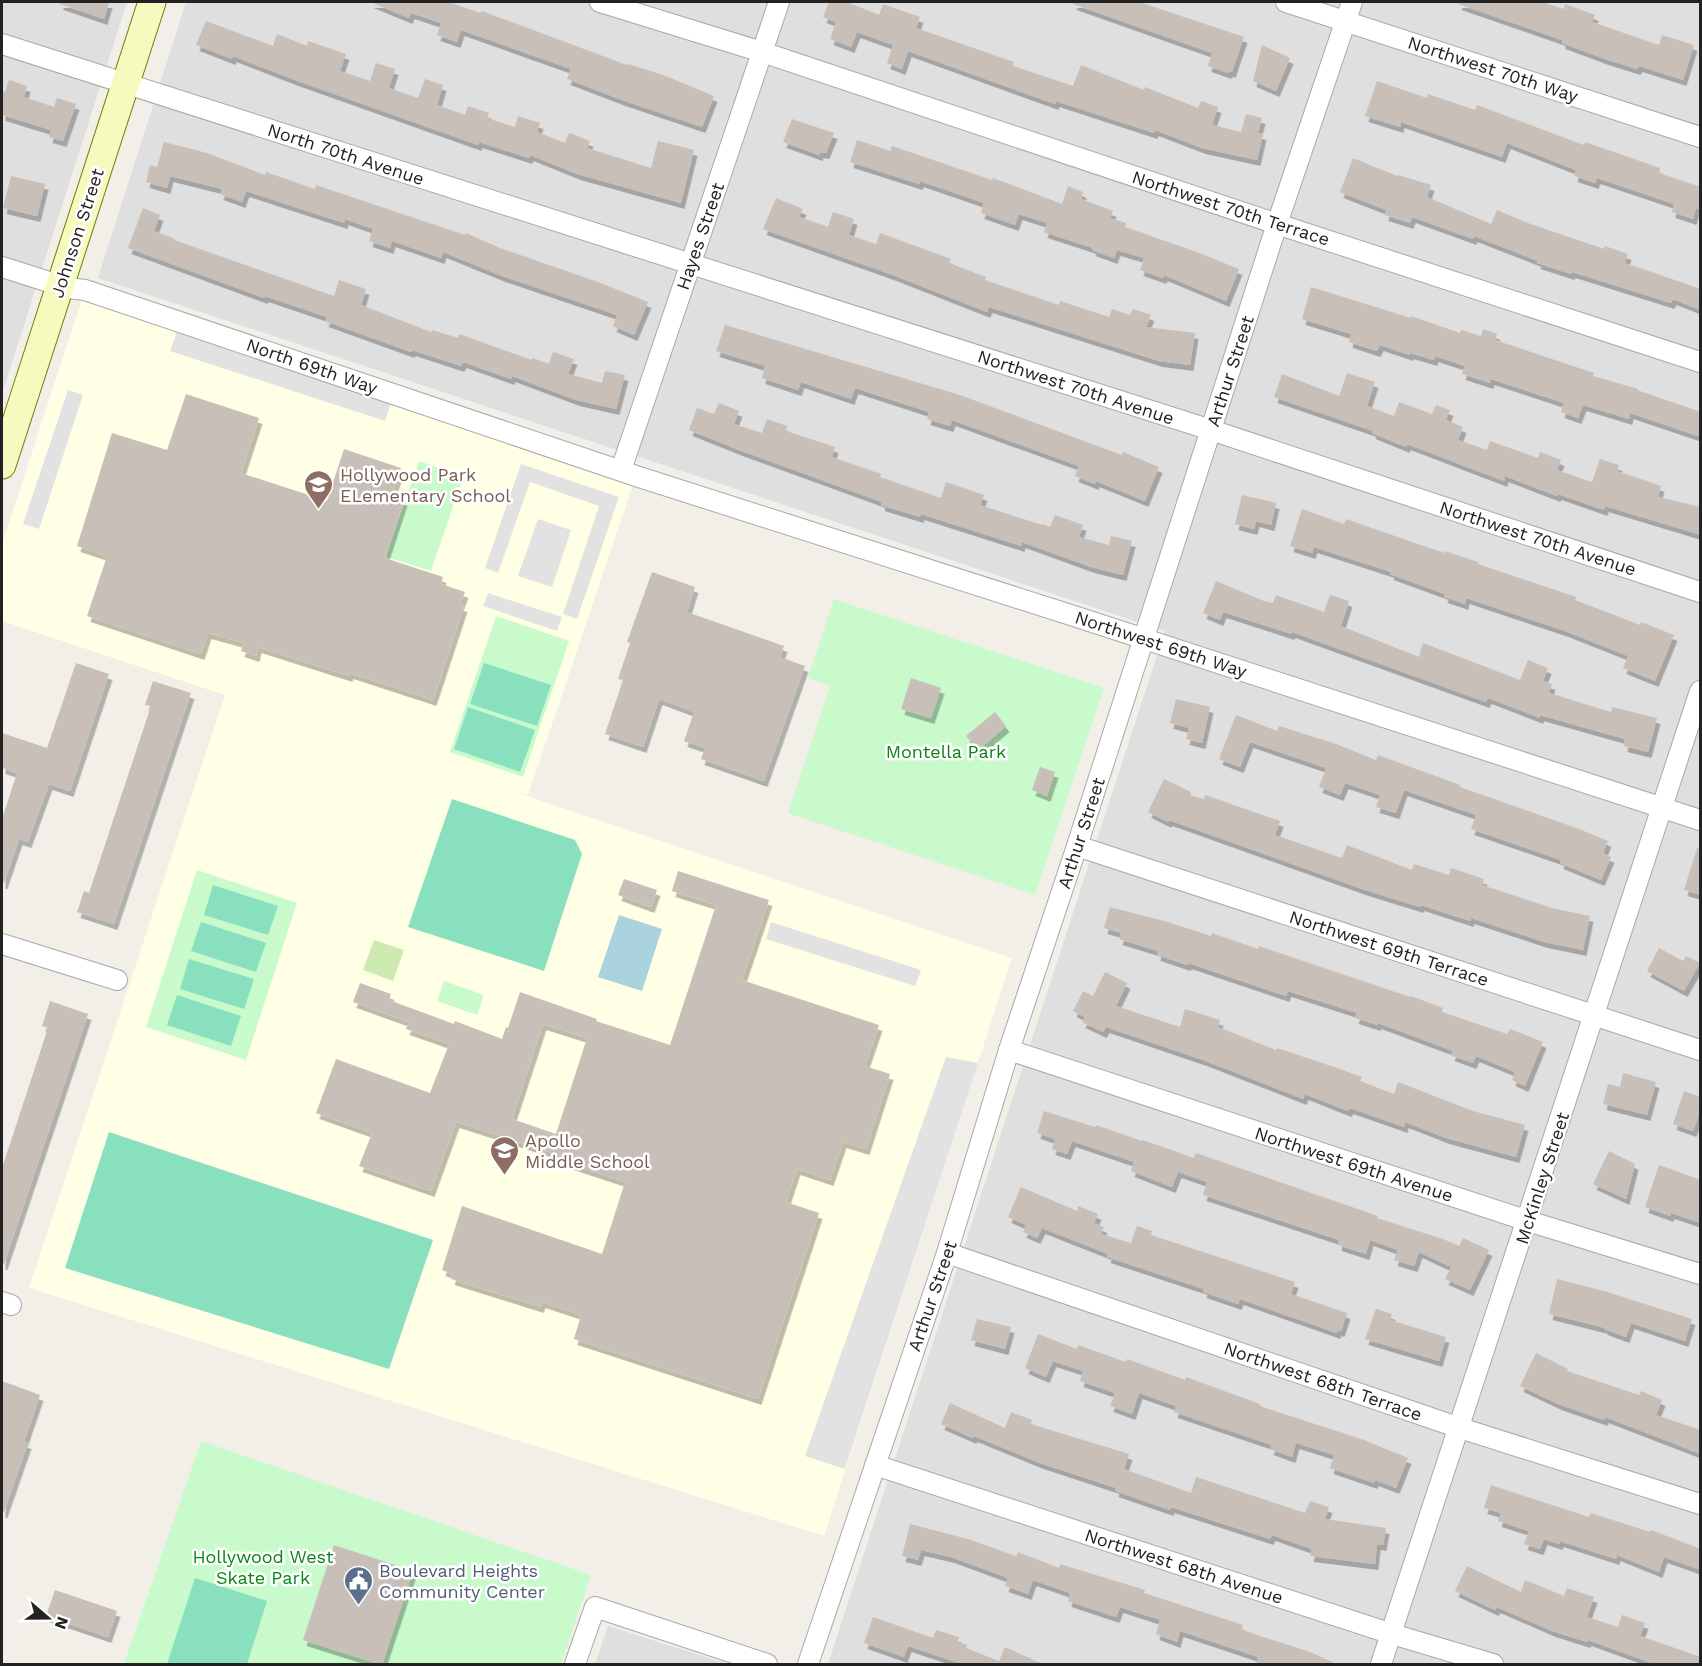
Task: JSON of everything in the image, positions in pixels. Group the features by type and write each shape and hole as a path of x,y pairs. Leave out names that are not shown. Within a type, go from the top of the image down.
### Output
{"street":[{"name":"Johnson Street","path":"2,465 152,2"},
{"name":"Northwest 70th Terrace","path":"600,2 762,52 1277,224 1701,362"},
{"name":"Hayes Street","path":"621,470 779,2"},
{"name":"Northwest 70th Way","path":"1286,2 1701,137"},
{"name":"Arthur Street","path":"808,1665 947,1253 1009,1050 1277,224 1352,2"},
{"name":"North 70th Avenue","path":"2,44 690,263"},
{"name":"Northwest 70th Avenue","path":"690,263 1211,430 1701,592"},
{"name":"North 69th Way","path":"2,267 85,290 621,470"},
{"name":"Northwest 69th Way","path":"621,470 1701,820"},
{"name":"McKinley Street","path":"1381,1665 1701,691"},
{"name":"Northwest 69th Terrace","path":"1077,846 1701,1050"},
{"path":"2,944 117,980"},
{"name":"Northwest 69th Avenue","path":"1009,1050 1528,1221 1701,1274"},
{"name":"Northwest 68th Terrace","path":"947,1253 1460,1428 1701,1504"},
{"name":"Northwest 68th Avenue","path":"875,1465 1493,1665"},
{"path":"575,1665 595,1607 768,1665"}],"shaded area":[{"path":"2,2 127,2 2,394"},
{"path":"186,2 1700,2 1700,1664 828,1664 1165,631 98,278"},
{"name":"Apollo Middle School","path":"85,290 636,476 528,795 509,790 1012,958 824,1536 29,1288 225,695 2,621 2,544"},
{"path":"177,332 391,403 385,421 170,351"},
{"path":"68,390 83,395 39,529 23,524"},
{"path":"521,464 619,497 577,619 563,614 599,506 530,482 498,573 485,568"},
{"path":"538,519 571,530 552,587 518,576"},
{"path":"488,593 562,617 557,631 483,606"},
{"path":"771,922 921,970 915,986 766,939"},
{"path":"946,1057 978,1063 845,1469 805,1456"},
{"path":"608,1626 728,1664 595,1664"}],"green space":[{"path":"419,461 463,477 431,571 386,557"},
{"name":"Montella Park","path":"834,599 1104,688 1035,895 788,813 830,686 808,678"},
{"path":"496,616 569,641 523,777 450,752"},
{"path":"484,663 551,685 537,726 470,704"},
{"path":"468,707 535,730 520,772 454,749"},
{"path":"452,799 575,840 582,854 544,971 408,927"},
{"path":"197,870 297,903 246,1060 146,1027"},
{"path":"213,885 278,906 268,935 204,915"},
{"path":"201,922 266,943 256,972 191,951"},
{"path":"374,940 404,950 393,981 363,970"},
{"path":"189,959 254,979 244,1009 180,989"},
{"path":"444,981 484,995 477,1015 437,1001"},
{"path":"177,995 241,1016 231,1046 167,1025"},
{"path":"109,1132 433,1240 389,1369 65,1268"},
{"name":"Hollywood West Skate Park","path":"201,1441 591,1575 561,1664 124,1664"},
{"path":"195,1578 267,1601 247,1664 167,1664"}],"water":[{"path":"619,915 662,929 642,991 598,977"}],"building":[{"path":"60,2 109,2 104,19 60,4"},
{"path":"370,2 448,2 481,13 482,11 627,65 663,75 714,96 702,127 567,79 571,69 461,30 457,42 437,35 441,23 411,13 409,18"},
{"path":"829,2 847,2 879,15 883,4 920,17 916,28 1014,62 1013,66 1073,86 1081,65 1198,108 1201,101 1218,107 1212,125 1241,132 1246,114 1262,118 1258,133 1263,134 1257,160 1202,148 1155,130 1154,133 1056,101 1055,104 908,51 902,69 887,63 893,45 857,32 851,47 830,39 836,22 823,17"},
{"path":"1074,2 1139,2 1244,37 1232,72 1228,73 1208,66 1212,53 1073,4"},
{"path":"1459,2 1542,2 1564,9 1565,4 1595,15 1592,22 1659,45 1662,35 1694,45 1683,80 1639,66 1637,69 1605,59 1562,43 1562,40 1458,4"},
{"path":"206,21 273,46 277,34 307,46 308,41 346,54 340,71 370,81 376,63 395,69 389,88 418,98 425,79 443,85 437,105 465,115 468,106 489,113 487,118 515,127 518,116 540,123 537,132 565,143 569,133 590,141 587,148 651,168 658,141 694,150 681,203 577,174 530,155 529,158 479,142 478,145 233,56 232,59 196,45"},
{"path":"1262,45 1290,58 1276,91 1253,81"},
{"path":"9,80 27,86 24,97 54,107 57,98 76,104 63,141 49,137 51,130 2,115 2,91 5,92"},
{"path":"1377,81 1427,98 1428,94 1475,110 1477,105 1584,145 1585,142 1660,168 1659,173 1701,187 1701,210 1696,208 1693,219 1672,212 1674,204 1597,178 1595,183 1574,176 1576,170 1507,143 1502,157 1401,122 1400,127 1365,116"},
{"path":"792,119 834,133 826,153 820,152 819,155 783,142"},
{"path":"857,140 890,151 892,146 992,180 993,178 1062,204 1068,186 1083,192 1081,199 1113,211 1110,218 1126,223 1125,227 1239,269 1226,301 1164,275 1163,278 1140,270 1144,258 1117,250 1114,258 1092,250 1093,248 1044,232 1047,223 1019,214 1015,225 981,213 984,203 920,181 919,184 850,162"},
{"path":"164,142 207,153 265,175 266,172 315,189 316,185 465,235 466,233 500,248 648,302 634,335 613,326 617,315 502,276 443,252 441,258 392,241 390,248 369,241 373,229 345,219 344,223 246,191 242,202 220,194 222,189 170,176 167,188 146,182 150,165 157,167"},
{"path":"1353,158 1397,176 1431,185 1427,197 1491,224 1497,210 1604,249 1605,246 1628,254 1625,263 1701,289 1701,310 1673,299 1671,303 1572,272 1571,274 1537,263 1538,261 1474,236 1473,239 1412,217 1410,223 1385,215 1386,210 1340,192"},
{"path":"11,176 45,184 37,216 3,208"},
{"path":"776,198 803,209 799,217 828,227 833,212 854,219 849,235 876,244 880,233 951,259 949,263 986,277 985,280 1059,305 1060,301 1109,317 1112,309 1130,315 1133,309 1151,315 1146,327 1195,333 1190,365 1159,361 989,307 987,312 893,275 763,229"},
{"path":"143,208 160,215 154,231 174,240 334,296 339,280 366,289 361,305 431,332 432,330 458,338 459,334 549,364 553,352 574,359 568,374 602,383 605,371 625,375 616,409 576,400 512,376 511,379 463,362 461,366 412,350 411,352 325,321 327,317 265,296 264,298 128,248"},
{"path":"1311,287 1460,333 1461,330 1481,336 1483,329 1497,334 1495,340 1701,412 1701,437 1630,413 1629,419 1583,405 1578,418 1561,412 1564,403 1491,379 1490,383 1462,374 1465,366 1435,356 1434,360 1380,345 1377,351 1349,342 1351,334 1302,319"},
{"path":"725,325 960,395 1122,455 1123,452 1159,467 1145,501 1096,481 1095,484 1075,476 1079,466 952,420 950,426 927,419 929,412 855,388 851,399 801,382 798,390 762,378 765,366 716,351"},
{"path":"1347,373 1375,382 1367,406 1394,416 1399,402 1432,414 1436,405 1450,410 1446,420 1463,427 1458,440 1487,450 1490,441 1538,458 1540,452 1561,460 1557,470 1592,482 1600,459 1619,465 1617,471 1661,486 1658,497 1701,507 1701,535 1605,506 1604,510 1558,494 1557,496 1505,476 1504,481 1407,444 1406,447 1372,433 1373,431 1274,397 1282,374 1339,396"},
{"path":"186,394 259,418 241,473 327,501 344,449 401,468 391,496 404,500 385,558 443,577 441,584 465,592 460,605 464,606 433,700 258,647 256,656 241,651 244,643 208,633 201,654 87,616 107,556 77,546 112,433 167,450"},
{"path":"719,403 739,411 734,424 762,433 767,419 787,426 786,431 835,447 832,457 881,474 880,477 941,498 946,482 984,495 980,505 1042,525 1050,527 1055,515 1083,525 1079,537 1109,545 1111,536 1132,541 1123,575 1091,567 1022,542 1021,546 921,514 920,517 881,505 882,502 689,430 697,408 714,414"},
{"path":"1242,495 1276,503 1271,525 1256,521 1254,529 1235,524"},
{"path":"1302,509 1344,524 1346,519 1444,553 1445,551 1478,562 1478,564 1576,597 1575,600 1640,625 1641,622 1674,635 1655,681 1623,668 1628,656 1565,631 1466,598 1465,604 1444,597 1445,594 1390,574 1391,572 1314,547 1312,553 1290,546"},
{"path":"652,572 695,587 687,612 784,646 780,657 805,666 764,781 701,759 705,748 684,741 694,712 659,699 643,747 605,734 623,680 618,679 630,643 627,642"},
{"path":"1216,581 1264,601 1273,603 1276,595 1324,612 1330,595 1349,601 1341,626 1419,657 1423,643 1520,680 1528,660 1548,668 1543,681 1552,684 1549,693 1611,712 1612,707 1657,718 1648,752 1624,746 1625,739 1540,715 1540,718 1488,698 1486,702 1292,632 1291,634 1223,612 1220,620 1203,613"},
{"path":"76,663 109,674 70,791 49,784 28,842 19,839 4,883 2,883 2,819 17,773 2,768 2,733 47,748"},
{"path":"911,678 941,688 931,718 901,709"},
{"path":"153,681 191,693 114,924 77,912 84,891 89,893 151,706 145,705"},
{"path":"1176,699 1210,707 1202,743 1186,739 1189,728 1170,723"},
{"path":"995,712 1006,726 978,750 966,736"},
{"path":"1236,715 1277,731 1279,726 1336,744 1376,760 1378,755 1579,829 1608,841 1603,853 1611,857 1601,880 1560,863 1561,860 1471,829 1476,815 1404,790 1396,813 1376,807 1380,795 1345,783 1340,795 1319,787 1326,768 1250,742 1240,767 1219,759"},
{"path":"1040,767 1055,772 1047,796 1032,790"},
{"path":"1164,779 1191,792 1190,795 1204,799 1205,795 1280,821 1275,835 1342,858 1347,845 1412,870 1414,864 1449,875 1451,868 1484,879 1482,885 1552,908 1590,916 1583,950 1544,942 1471,918 1470,921 1421,905 1420,907 1365,890 1169,820 1168,822 1148,812"},
{"path":"1697,848 1701,848 1701,895 1684,890"},
{"path":"678,871 769,900 742,980 879,1025 865,1066 890,1074 866,1149 843,1142 830,1180 797,1169 786,1202 819,1213 758,1399 574,1339 581,1315 542,1302 540,1307 451,1279 453,1274 442,1270 462,1206 602,1254 625,1182 564,1162 565,1157 456,1122 431,1191 359,1166 372,1133 316,1113 336,1059 430,1093 449,1044 406,1029 409,1022 353,1002 360,983 391,994 389,1000 502,1039 520,992 597,1019 596,1021 670,1045 716,905 672,891","holes":["543,1024 587,1038 556,1134 512,1119"]},
{"path":"624,879 657,890 651,907 618,895"},
{"path":"1110,907 1211,936 1212,933 1258,949 1259,946 1411,996 1443,1008 1442,1012 1507,1034 1510,1029 1543,1042 1525,1086 1512,1080 1515,1072 1476,1056 1473,1063 1451,1055 1453,1051 1378,1023 1377,1025 1355,1018 1357,1013 1288,991 1286,996 1157,955 1158,951 1119,939 1121,933 1104,928"},
{"path":"1659,948 1683,961 1686,956 1700,963 1684,991 1647,971"},
{"path":"1105,972 1127,983 1116,1006 1180,1027 1185,1009 1220,1020 1218,1027 1276,1050 1277,1048 1362,1077 1360,1081 1394,1094 1398,1082 1473,1111 1525,1125 1516,1157 1446,1138 1405,1122 1404,1127 1350,1108 1348,1111 1305,1094 1303,1099 1206,1061 1106,1027 1103,1032 1082,1022 1085,1017 1073,1011 1083,991 1093,996"},
{"path":"50,1001 88,1014 4,1264 2,1264 2,1168 48,1028 42,1026"},
{"path":"1623,1073 1656,1082 1647,1115 1603,1104 1608,1084 1620,1087"},
{"path":"1684,1091 1701,1097 1701,1110 1693,1131 1673,1124"},
{"path":"1044,1111 1095,1127 1096,1125 1194,1158 1196,1153 1459,1246 1463,1238 1489,1250 1470,1290 1445,1279 1451,1267 1419,1252 1414,1266 1394,1260 1398,1250 1370,1240 1366,1254 1338,1245 1339,1240 1203,1195 1207,1182 1178,1172 1172,1187 1131,1171 1134,1162 1072,1141 1067,1154 1052,1149 1055,1139 1037,1133"},
{"path":"1609,1151 1635,1164 1626,1199 1593,1184"},
{"path":"1659,1165 1701,1180 1701,1223 1645,1207"},
{"path":"1021,1187 1077,1211 1078,1206 1098,1214 1094,1223 1104,1227 1101,1234 1131,1243 1137,1226 1152,1231 1151,1235 1295,1282 1291,1294 1347,1313 1341,1331 1338,1330 1337,1333 1240,1299 1238,1304 1203,1292 1204,1289 1107,1257 1108,1254 1042,1228 1037,1238 1023,1232 1026,1225 1008,1217"},
{"path":"1557,1279 1604,1291 1692,1319 1685,1341 1631,1323 1626,1337 1605,1328 1549,1314"},
{"path":"1376,1309 1392,1314 1390,1320 1446,1337 1439,1361 1365,1339"},
{"path":"977,1319 1011,1327 1005,1349 971,1340"},
{"path":"1038,1334 1077,1349 1078,1345 1126,1362 1127,1359 1185,1380 1186,1377 1260,1404 1260,1406 1364,1440 1408,1458 1396,1488 1330,1468 1334,1455 1296,1443 1292,1457 1270,1449 1272,1445 1174,1412 1176,1406 1139,1393 1132,1414 1110,1406 1115,1393 1080,1381 1083,1371 1053,1361 1046,1377 1025,1368"},
{"path":"1536,1353 1568,1369 1567,1371 1639,1395 1641,1391 1662,1400 1656,1415 1701,1430 1701,1454 1605,1417 1604,1420 1558,1404 1520,1386"},
{"path":"2,1381 40,1395 24,1442 28,1443 4,1512 2,1512"},
{"path":"950,1403 1005,1428 1011,1412 1032,1420 1031,1424 1129,1454 1124,1469 1191,1493 1196,1477 1305,1513 1310,1501 1329,1507 1325,1519 1386,1528 1383,1545 1377,1544 1375,1564 1310,1556 1312,1549 1272,1535 1270,1539 1171,1507 1170,1510 1115,1491 1116,1488 1040,1463 974,1436 973,1438 941,1424"},
{"path":"1491,1485 1589,1517 1591,1513 1650,1532 1651,1530 1701,1549 1701,1570 1664,1557 1659,1572 1617,1555 1616,1559 1560,1541 1559,1544 1544,1539 1540,1549 1524,1544 1529,1531 1498,1521 1501,1513 1484,1508"},
{"path":"910,1524 968,1539 1016,1556 1018,1552 1059,1568 1060,1564 1145,1590 1144,1593 1243,1625 1242,1630 1310,1652 1339,1665 1256,1665 1258,1657 1180,1631 1177,1642 1156,1634 1160,1620 1120,1607 1116,1617 1068,1601 1070,1593 1033,1580 1028,1594 1005,1586 1008,1578 951,1557 921,1550 918,1560 902,1556"},
{"name":"Boulevard Heights Community Center","path":"334,1545 413,1571 382,1665 303,1640"},
{"path":"1467,1566 1521,1592 1525,1580 1564,1596 1567,1588 1594,1597 1587,1617 1618,1627 1622,1615 1645,1623 1640,1636 1701,1657 1701,1665 1657,1665 1588,1640 1587,1642 1552,1631 1497,1607 1495,1610 1455,1591"},
{"path":"55,1590 117,1611 108,1637 46,1616"},
{"path":"873,1617 933,1638 936,1630 959,1637 957,1642 967,1645 966,1648 999,1661 1005,1647 1045,1665 965,1665 908,1646 904,1657 864,1643"}],"place":[{"name":"Hollywood Park ELementary School","path":"319,510"},
{"name":"Apollo Middle School","path":"504,1176"},
{"name":"Boulevard Heights Community Center","path":"358,1606"}]}
